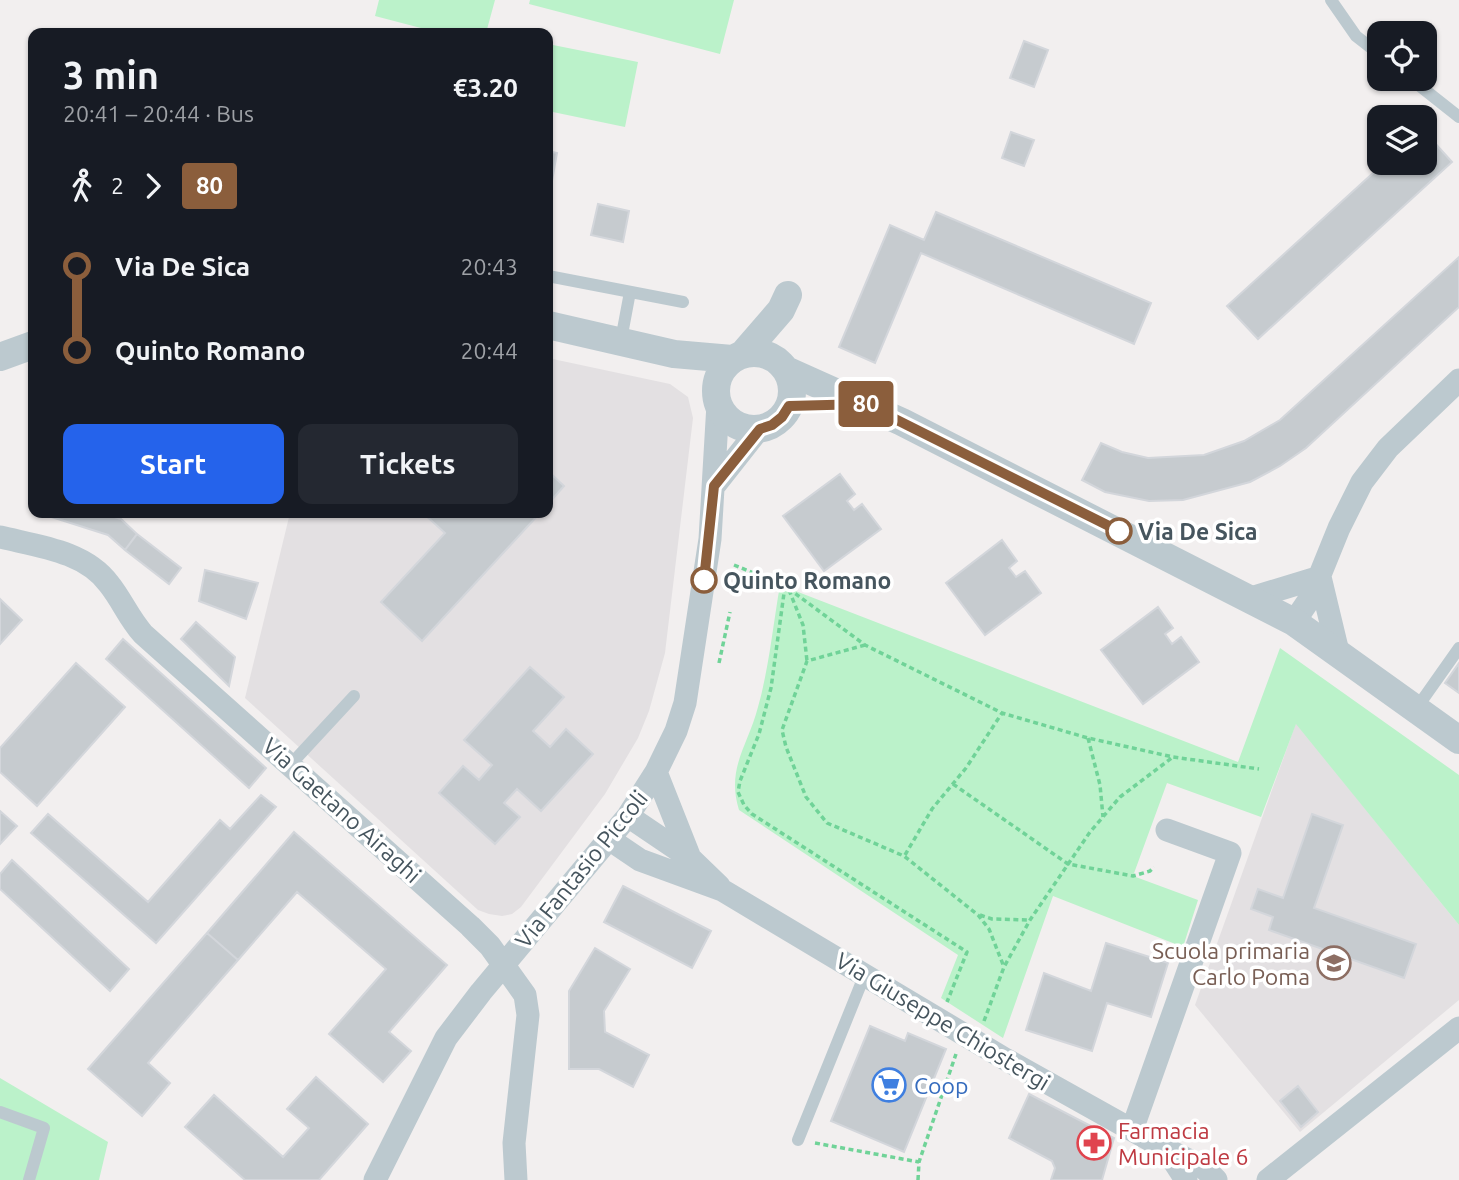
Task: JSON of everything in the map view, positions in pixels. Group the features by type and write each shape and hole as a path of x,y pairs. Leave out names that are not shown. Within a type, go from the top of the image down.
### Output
{"street":[{"path":"674,354 717,398 724,415 734,424 747,429 772,425 782,417 792,394 791,381 782,365 784,303 737,357 723,368 718,379 717,398"},
{"path":"553,326 674,354 737,357 755,352 767,355 782,365 1251,598 1294,622 1338,652 1459,740"},
{"path":"0,357 28,347"},
{"path":"1294,622 1311,597 1339,528 1362,482 1388,448 1459,380"},
{"name":"Via Fantasio Piccoli","path":"375,1180 446,1038 503,965 628,816 656,772 676,731 685,704 710,539 717,398"},
{"path":"789,406 865,404"},
{"path":"714,486 760,429"},
{"name":"Via Gaetano Airaghi","path":"0,537 70,555 93,568 109,583 129,618 143,634 470,926 503,965 525,995 528,1015 514,1143 516,1180"},
{"path":"1251,598 1320,577"},
{"path":"1320,577 1338,652"},
{"name":"Via Giuseppe Chiostergi","path":"656,772 691,858"},
{"name":"Via Giuseppe Chiostergi","path":"628,816 691,858 722,890"},
{"path":"1132,1130 1230,853 1167,830"},
{"name":"Via Giuseppe Chiostergi","path":"609,839 640,860 722,890 1005,1059 1203,1167 1216,1180"},
{"path":"1268,1180 1459,1028"},
{"path":"1166,1149 1186,1180"}],"lane":[{"path":"1331,0 1356,36 1367,45"},
{"path":"1426,91 1459,117"},
{"path":"553,277 683,302"},
{"path":"621,340 630,292"},
{"path":"1416,709 1459,648"},
{"path":"291,764 354,696"},
{"path":"798,1140 865,974"},
{"path":"0,1112 44,1128 29,1180"}],"path":[{"path":"734,565 787,587 865,645 1002,713 1088,738 1172,757 1259,769"},
{"path":"787,587 803,625 807,662 782,730 806,797 827,822 904,856 978,915 989,929 1004,967"},
{"path":"787,587 771,688 759,734 740,780 738,792 752,814 967,952 946,1004"},
{"path":"719,663 730,612"},
{"path":"807,662 865,645"},
{"path":"904,856 932,809 986,739 1002,713"},
{"path":"1088,738 1100,785 1103,817"},
{"path":"982,1027 1004,967 1030,920 1068,863 1120,797 1172,757"},
{"path":"953,784 1068,863 1133,876 1150,871 1154,867"},
{"path":"978,915 992,919 1030,920"},
{"path":"918,1180 919,1162 958,1049"},
{"path":"798,1140 919,1162"}],"shaded area":[{"path":"553,359 670,384 688,397 693,418 665,653 649,711 638,738 605,794 521,907 512,914 502,916 478,910 245,698 289,518 553,518"},
{"name":"Scuola primaria Carlo Poma","path":"1296,723 1459,925 1459,1000 1300,1132 1195,1005"}],"green space":[{"path":"379,0 495,0 487,28 421,28 375,16"},
{"path":"530,0 734,0 720,54 529,4"},
{"path":"553,45 638,62 625,127 553,112"},
{"path":"780,585 1238,762 1280,648 1459,775 1459,925 1296,724 1261,817 1167,783 1133,876 1198,900 1183,947 1053,896 1003,1038 941,998 958,955 739,810 735,782 737,769 762,692"},
{"path":"0,1078 108,1142 99,1180 0,1180"}],"building":[{"path":"1024,41 1048,50 1034,87 1010,78"},
{"path":"1011,132 1034,140 1024,166 1002,158"},
{"path":"1437,145 1452,162 1258,339 1227,306 1371,175 1437,175"},
{"path":"553,152 557,153 553,175"},
{"path":"598,204 629,211 623,242 591,235"},
{"path":"936,212 1151,303 1134,344 921,253 875,363 839,347 890,225 924,240"},
{"path":"1459,257 1459,307 1306,448 1280,466 1250,482 1183,500 1149,501 1105,492 1082,480 1101,443 1122,452 1148,458 1204,455 1244,441 1280,420"},
{"path":"840,474 855,494 847,501 854,510 862,504 881,529 824,571 783,516"},
{"path":"553,476 564,486 553,498"},
{"path":"55,518 118,518 137,534 125,550 108,535"},
{"path":"428,518 535,518 422,641 381,602 445,533"},
{"path":"137,534 181,568 169,584 125,550"},
{"path":"1002,540 1017,561 1009,568 1016,577 1025,571 1041,593 985,635 946,583"},
{"path":"205,570 258,583 246,619 199,601"},
{"path":"0,599 22,620 0,644"},
{"path":"1158,607 1173,628 1165,634 1172,644 1181,637 1199,662 1143,704 1101,650"},
{"path":"196,622 235,657 229,686 181,639"},
{"path":"123,639 266,768 249,788 106,659"},
{"path":"76,663 125,707 37,806 0,772 0,748"},
{"path":"1459,663 1459,693 1445,683"},
{"path":"530,667 564,697 533,731 550,747 566,729 593,754 541,811 517,789 504,803 520,817 495,844 439,793 463,766 479,780 492,765 464,740"},
{"path":"261,795 276,807 156,943 31,833 48,814 148,902 220,820 230,829"},
{"path":"0,811 17,826 0,844"},
{"path":"1312,814 1343,825 1314,908 1416,944 1404,978 1269,930 1273,917 1251,909 1258,889 1283,898"},
{"path":"294,832 447,965 389,1032 411,1051 383,1082 329,1034 386,969 297,892 238,960 207,933"},
{"path":"12,860 129,969 110,991 0,889 0,874"},
{"path":"623,886 711,931 692,968 604,922"},
{"path":"207,933 238,960 148,1063 170,1083 142,1116 88,1069"},
{"path":"1106,943 1168,963 1151,1017 1107,1003 1092,1051 1026,1030 1044,973 1091,991"},
{"path":"595,948 630,969 604,1011 605,1032 649,1055 633,1087 599,1069 569,1069 569,991"},
{"name":"Coop","path":"870,1026 905,1041 908,1033 946,1049 904,1152 831,1121"},
{"path":"316,1077 368,1124 319,1180 245,1180 185,1127 214,1095 283,1157 309,1128 287,1109"},
{"path":"1298,1086 1318,1112 1301,1127 1280,1101"},
{"path":"1029,1094 1114,1138 1102,1180 1051,1180 1055,1168 1052,1161 1009,1138"}],"bus line":[{"name":"80","path":"704,580 714,486 760,429 772,425 782,417 789,406 865,404 1119,531"}],"place":[{"name":"Via De Sica","path":"1119,531"},
{"name":"Quinto Romano","path":"704,580"},
{"name":"Scuola primaria Carlo Poma","path":"1334,963"},
{"name":"Coop","path":"889,1085"},
{"name":"Farmacia Municipale 6","path":"1094,1143"}]}
